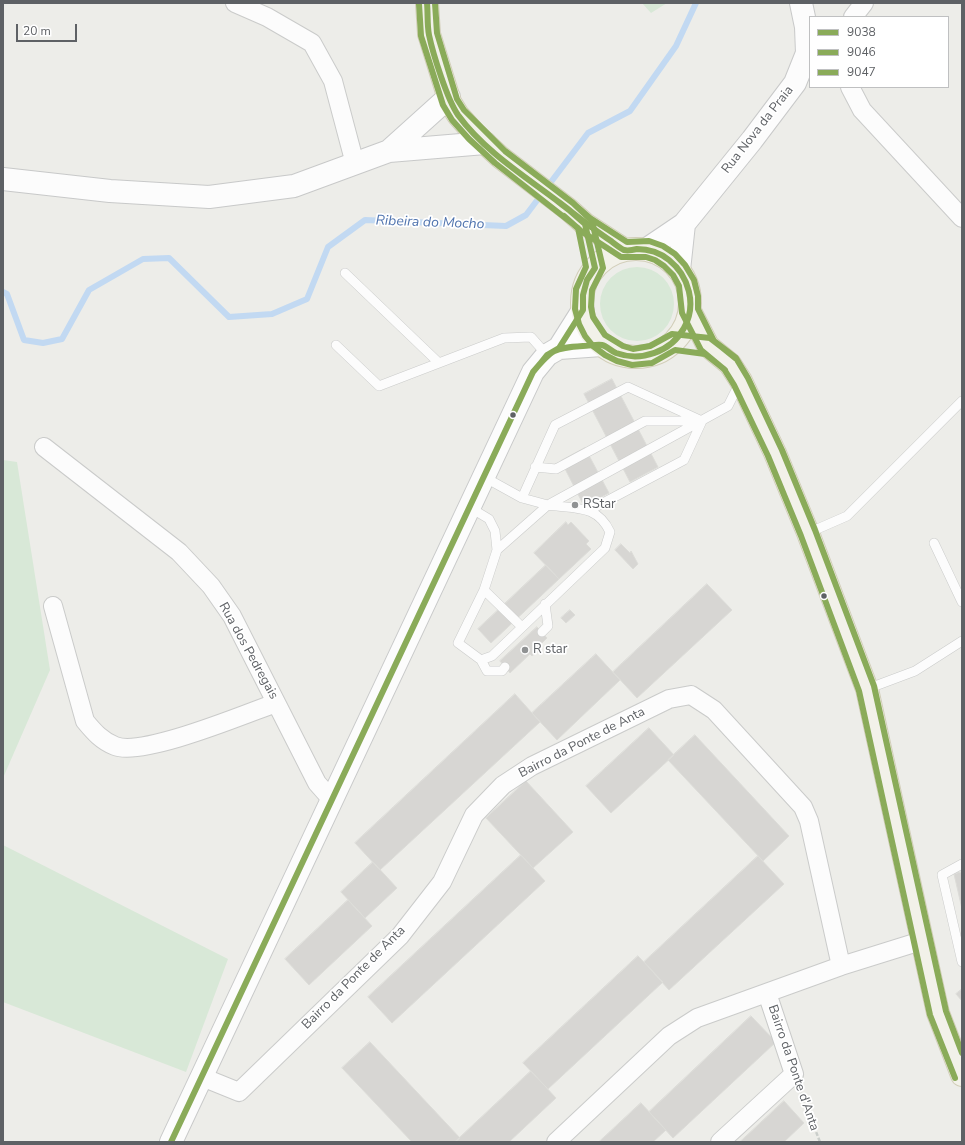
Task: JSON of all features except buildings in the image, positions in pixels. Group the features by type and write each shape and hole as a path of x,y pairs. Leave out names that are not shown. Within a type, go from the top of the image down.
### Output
{"main road":[{"path":"427,3 429,34 449,97 458,115 506,162 568,209 584,224 625,250"},
{"name":"Rua Nova da Praia","path":"647,249 684,224 752,140 795,83 809,53 801,3"},
{"path":"389,151 449,97"},
{"path":"3,179 110,191 209,197 294,186 389,151 485,143"},
{"path":"584,224 595,268"},
{"path":"679,270 684,224"},
{"path":"690,311 684,328 673,342 660,351 645,356 630,356 615,352 602,345 593,335 586,323 583,310 583,295 587,280 595,268 609,256 625,250 647,249 670,260 679,270 688,290 690,311 708,346 730,364 741,381 775,453 808,533 867,689 938,1013 962,1075"},
{"path":"172,1142 533,372 553,352 583,310"},
{"path":"673,342 708,346"},
{"path":"553,352 602,345"}],"street":[{"path":"235,3 267,17 312,43 333,81 355,164"},
{"path":"854,16 864,3"},
{"path":"851,88 862,110 962,218"},
{"name":"Rua dos Pedregais","path":"44,447 179,552 211,586 232,616 317,783 332,800"},
{"path":"53,606 86,721 96,736 116,747 148,747 209,728 276,703"},
{"name":"Bairro da Ponte de Anta","path":"202,1077 239,1092 400,936 442,882 474,815 503,785 532,766 669,699 692,695 714,710 802,807 809,821 841,966"},
{"path":"556,1142 669,1036 697,1018 841,966 921,941"},
{"name":"Bairro da Ponte d'Anta","path":"767,993 794,1074"},
{"path":"720,1142 794,1074"}],"lane":[{"path":"345,272 438,363"},
{"path":"336,345 379,386 504,338 531,337 553,352"},
{"path":"497,550 548,505 728,406 741,381"},
{"path":"522,498 555,425 628,387 702,421"},
{"path":"808,533 847,516 962,400"},
{"path":"535,467 556,469 645,421 702,421"},
{"path":"588,511 684,460 702,421"},
{"path":"481,660 492,656 605,548 610,532 605,521 597,514 588,511 548,505 522,498 484,477"},
{"path":"469,507 489,519 495,531 497,550 484,590 458,643 481,660 487,671 502,671 505,667"},
{"path":"934,543 962,602"},
{"path":"484,590 522,627"},
{"path":"542,632 548,626 545,604"},
{"path":"867,689 915,671 962,642"},
{"path":"962,864 942,875 962,962"},
{"path":"952,919 962,917"}],"path":[{"name":"Bairro da Ponte d'Anta","path":"794,1074 820,1142"}],"green space":[{"path":"642,3 667,3 651,13"},
{"path":"637,267 651,270 663,278 671,290 674,304 671,318 663,330 651,338 637,341 623,338 611,330 603,318 600,304 603,290 611,278 623,270"},
{"path":"3,460 17,462 50,670 3,778"},
{"path":"3,845 228,959 186,1072 3,1002"}],"waterway":[{"name":"Ribeira do Mocho","path":"3,292 7,294 24,340 43,343 62,339 89,290 143,259 169,258 229,317 272,314 307,299 328,247 365,220 506,226 526,215 588,133 630,111 676,46 696,3"}],"transit line":[{"name":"9038","path":"171,1142 533,372 550,354 559,349 602,345 616,353 626,355 635,356 654,353 671,343 684,328 688,319 690,310 689,291 682,274 669,260 650,250 624,250 506,163 468,128 454,108 441,76 429,35 427,3"},
{"name":"9047","path":"435,3 437,33 457,99 464,110 505,151 573,203 592,221 603,268 592,290 591,307 593,317 605,335 623,346 633,349 650,346 672,334 710,338 736,358 748,378 782,450 815,530 874,686 946,1011 962,1053"},
{"name":"9046","path":"419,4 421,36 443,105 452,120 469,139 495,163 578,228 586,267 576,289 575,309 579,324 585,336 593,346 605,355 617,361 632,365 652,363 675,350 705,354 724,369 734,385 768,456 801,536 859,691 930,1015 955,1078"},
{"name":"9047","path":"574,204 590,218 627,242 649,241 663,246 675,254 685,265 694,280 698,296 698,309 714,341 735,358"},
{"name":"9038","path":"539,365 547,355 559,348 583,310 583,295 587,280 595,268 585,224 569,210"},
{"name":"9046","path":"564,216 581,231 621,257 646,257 655,260 664,266 673,275 679,286 682,313 701,350 725,370"}],"place":[{"name":"RStar","path":"575,505"},
{"name":"R star","path":"525,650"}]}
